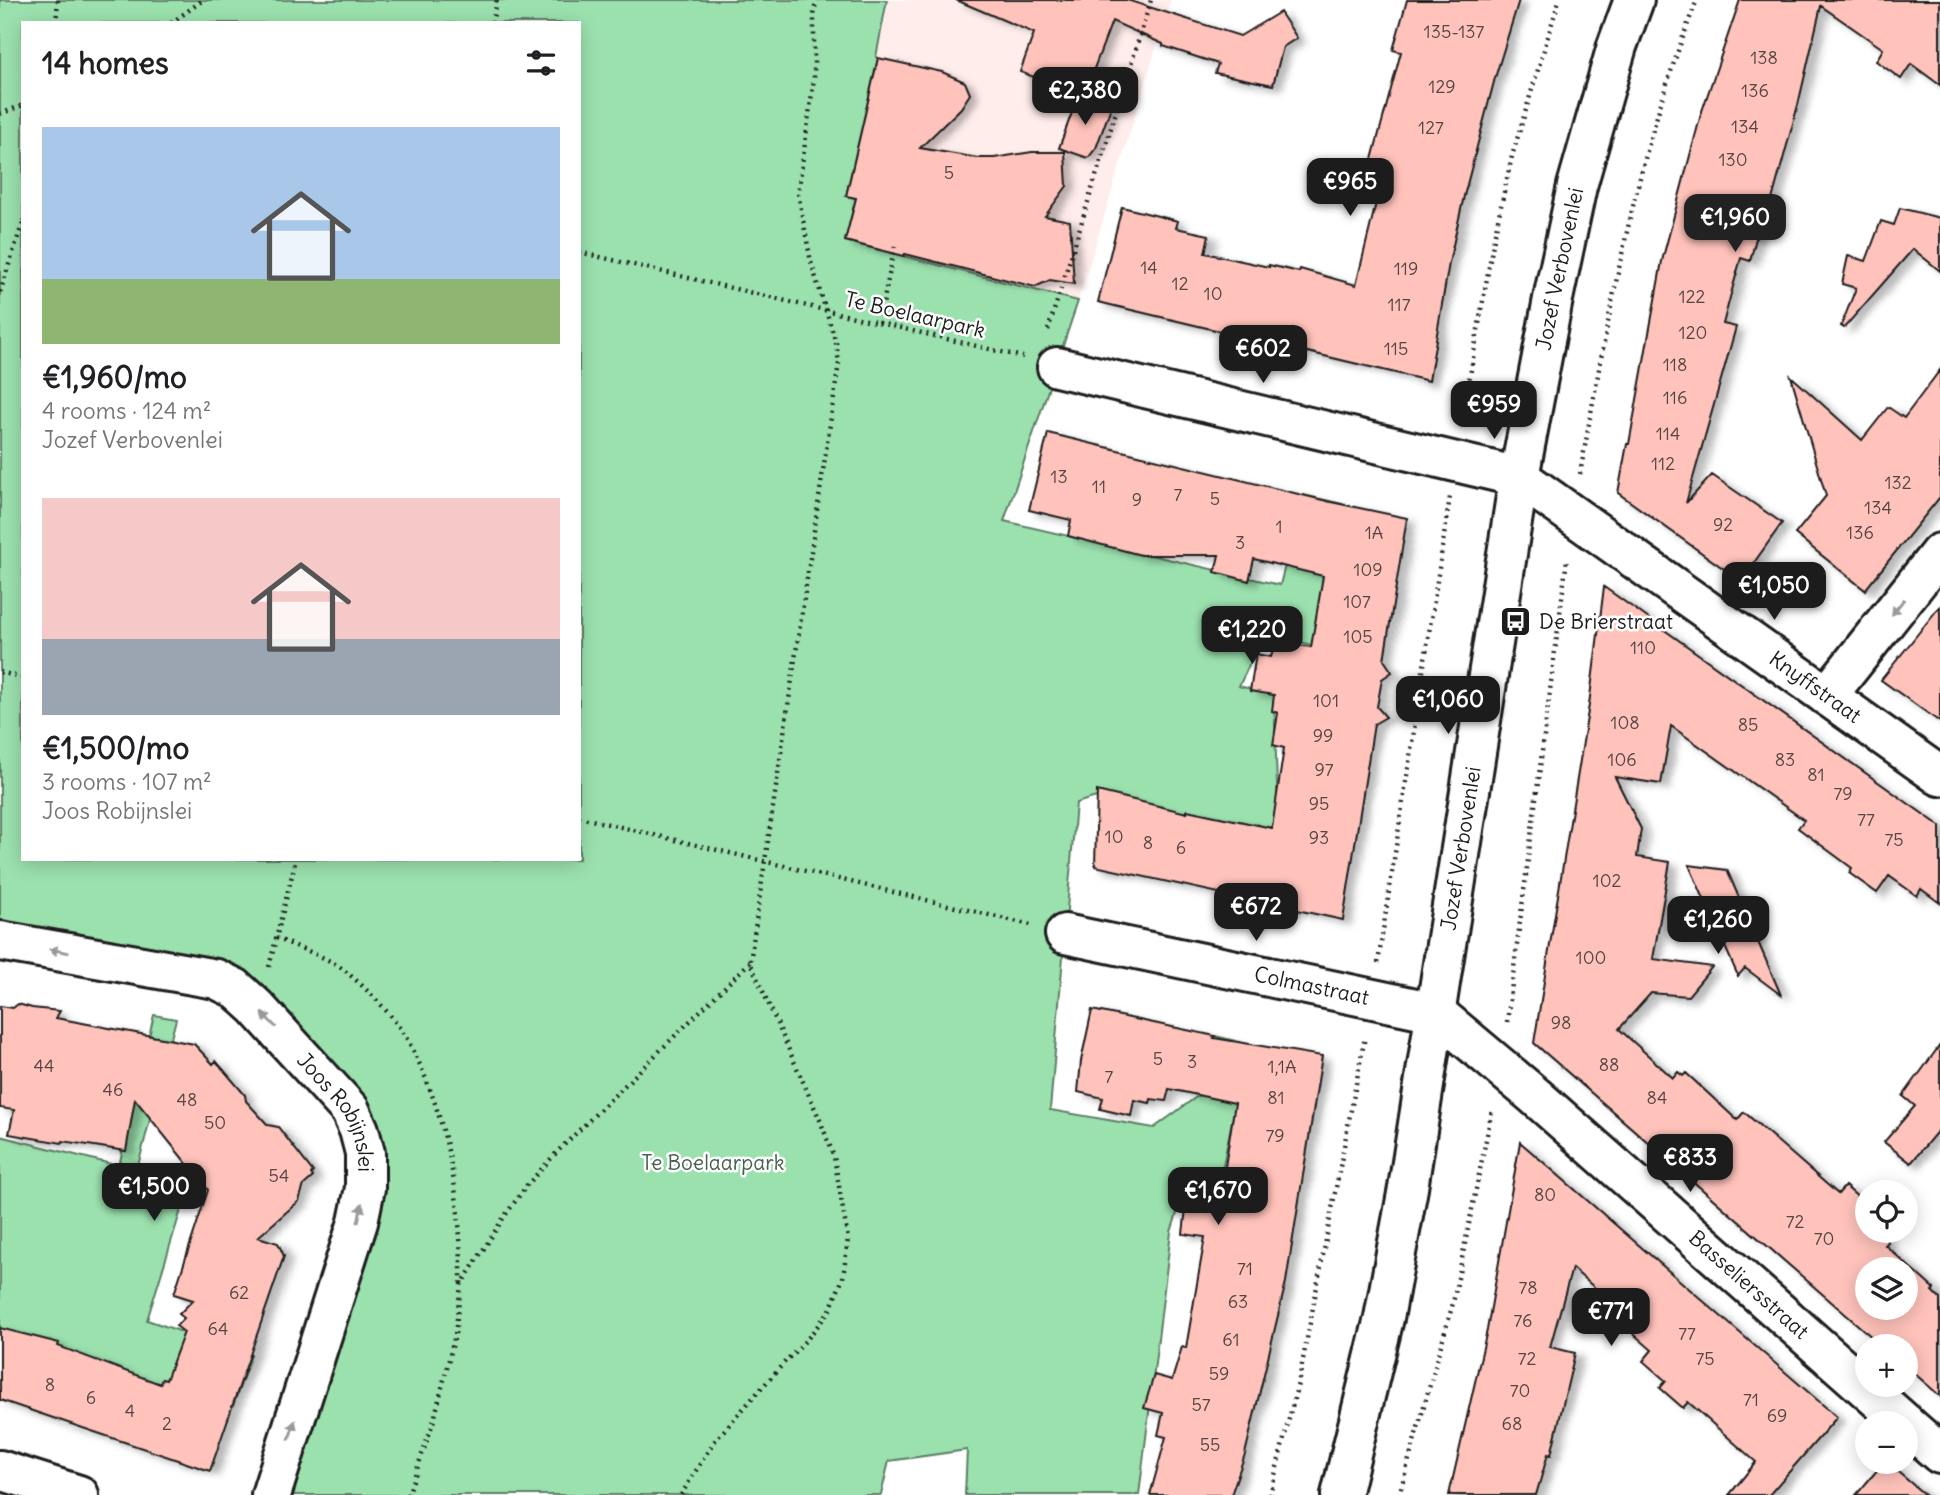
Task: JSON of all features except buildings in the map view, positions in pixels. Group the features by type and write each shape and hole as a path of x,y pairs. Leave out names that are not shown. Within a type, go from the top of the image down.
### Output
{"street":[{"name":"Jozef Verbovenlei","path":"1341,1495 1384,1318 1408,1188 1519,477 1577,186 1617,46 1634,0"},
{"path":"1047,364 1519,477"},
{"name":"Knyffstraat","path":"1519,477 1940,776"},
{"path":"1827,696 1940,553"},
{"name":"Colmastraat","path":"1065,934 1435,1012"},
{"name":"Joos Robijnslei","path":"0,941 216,979 235,988 256,1007 350,1110 365,1153 365,1188 358,1222 271,1495"},
{"name":"Basseliersstraat","path":"1435,1012 1891,1411"},
{"name":"Basseliersstraat","path":"1918,1435 1940,1454"},
{"path":"0,1470 79,1495"}],"path":[{"path":"56,21 58,0"},
{"path":"174,21 203,0"},
{"path":"492,21 497,0"},
{"name":"Te Boelaarpark","path":"816,0 814,79 797,193 811,262 826,310 1047,364"},
{"path":"1047,364 1151,0"},
{"path":"1456,462 1474,343 1512,156 1559,0"},
{"path":"1399,1495 1453,1303 1501,1067 1573,516 1614,283 1654,121 1697,0"},
{"path":"0,114 21,106"},
{"path":"0,292 21,228"},
{"path":"879,323 895,246"},
{"path":"581,252 826,310 839,363 750,962 820,1119 834,1157 849,1240 843,1278 830,1310 808,1339 713,1443 681,1495"},
{"path":"0,673 21,678"},
{"path":"581,817 1065,934"},
{"path":"256,1007 264,989 295,861"},
{"path":"276,938 341,968 381,1005 412,1048 438,1109 453,1176 462,1235 461,1285 456,1335 434,1420 408,1495"},
{"path":"461,1285 527,1185 559,1150 750,962"}],"shaded area":[{"path":"889,0 1171,0 1078,301 845,241 856,199 846,196"}],"green space":[{"name":"Te Boelaarpark","path":"0,0 887,0 876,57 878,58 846,196 856,198 845,241 1078,301 1004,521 1280,585 1303,495 1347,505 1325,649 1265,632 1239,686 1274,695 1279,849 1103,795 1076,803 1050,1110 1154,1128 1203,1092 1215,1036 1248,1044 1220,1179 1190,1174 1171,1232 1139,1495 965,1495 967,1450 889,1461 881,1495 291,1495 363,1107 273,996 250,976 0,924"},
{"path":"154,1015 176,1019 134,1181 185,1197 147,1320 251,1355 233,1406 0,1335 0,1136 119,1166"}],"place":[{"name":"De Brierstraat","path":"1516,622"}]}
